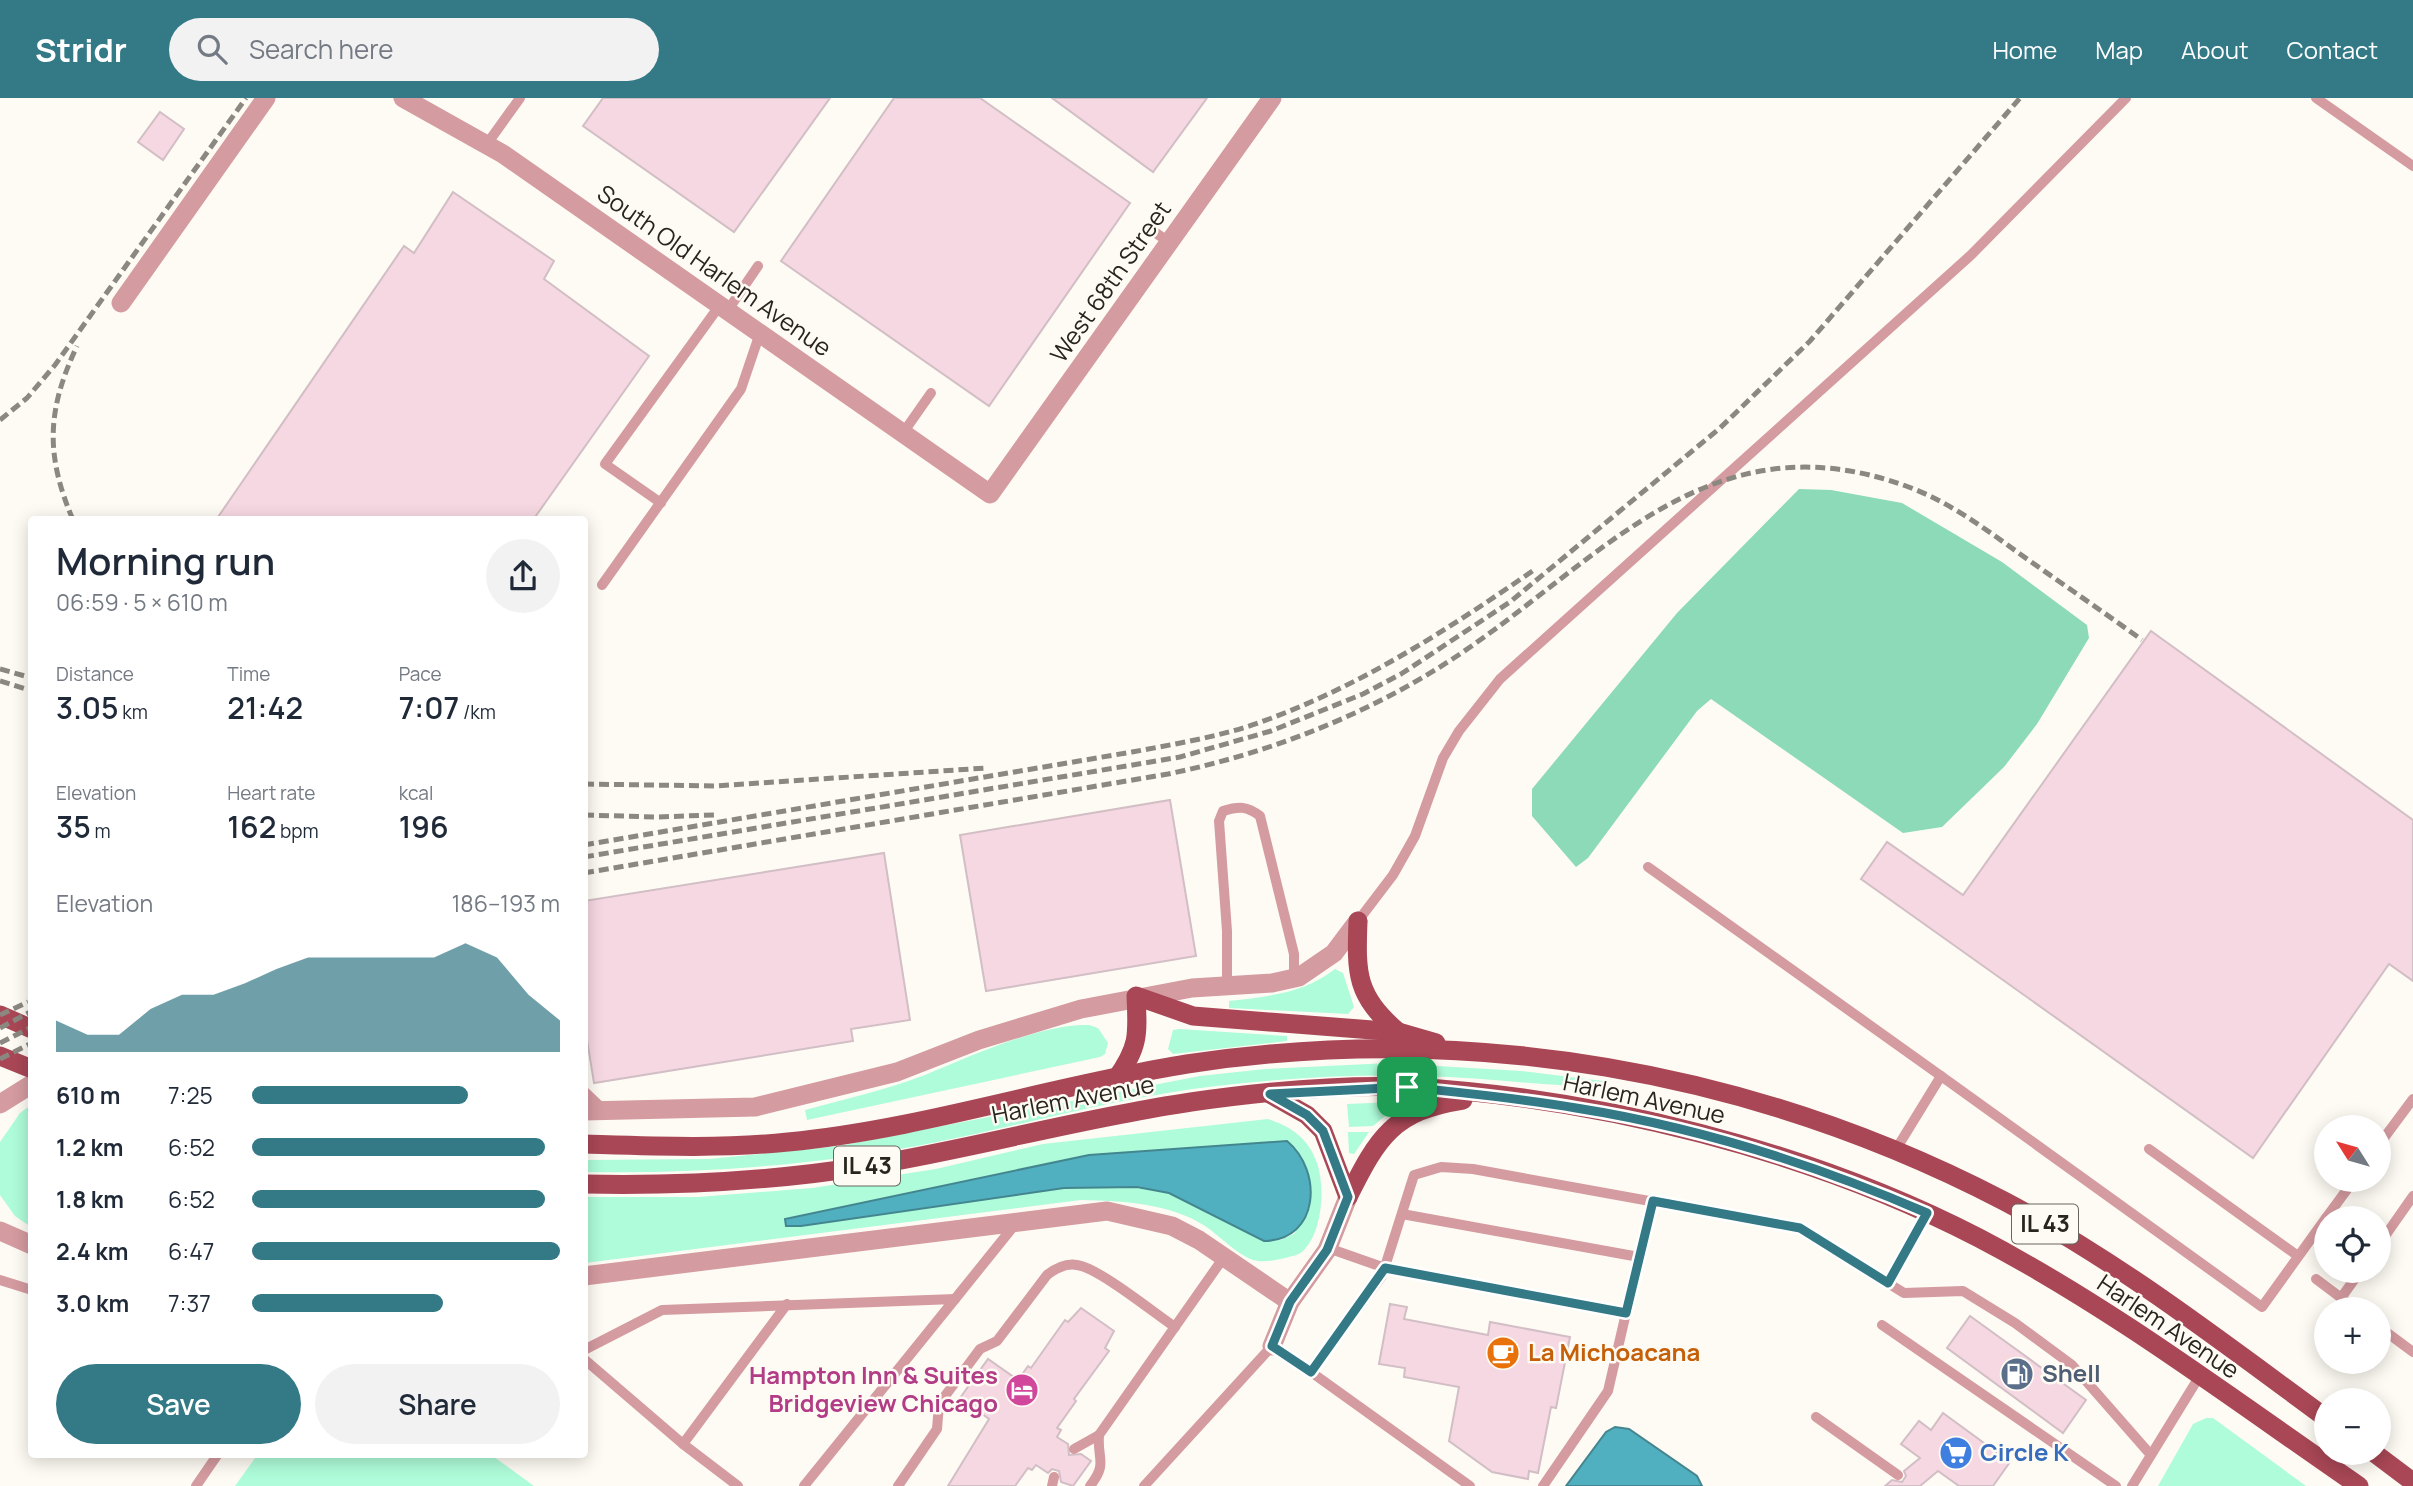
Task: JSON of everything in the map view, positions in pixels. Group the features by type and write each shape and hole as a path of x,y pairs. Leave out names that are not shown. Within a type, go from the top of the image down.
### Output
{"main road":[{"path":"1358,920 1357,959 1364,993 1374,1012 1398,1032"},
{"path":"1116,1079 1132,1058 1139,1039 1136,996 1193,1016 1398,1032 1455,1048"},
{"path":"0,1015 28,1027"},
{"name":"Harlem Avenue","path":"588,1144 786,1143 932,1118 1184,1065 1267,1054 1344,1049 1455,1048 1560,1059 1731,1094 1816,1119 2003,1200 2070,1239 2222,1341 2314,1409"},
{"path":"0,1056 28,1067"},
{"name":"Harlem Avenue","path":"588,1184 644,1186 792,1177 941,1152 1124,1113 1270,1094 1407,1087 1576,1108 1728,1141 1790,1159 1927,1213 1982,1239 2107,1312 2359,1486"},
{"path":"1270,1094 1307,1115 1323,1131 1348,1197"},
{"path":"1348,1197 1377,1144 1402,1120 1419,1110 1488,1096"},
{"path":"2390,1465 2413,1482"}],"street":[{"path":"121,303 267,98"},
{"name":"South Old Harlem Avenue","path":"403,98 487,144 990,494"},
{"name":"West 68th Street","path":"990,494 1272,98"},
{"path":"588,1111 722,1110 790,1100 897,1072 1015,1028 1136,996 1227,985 1272,983 1294,978 1322,964 1358,920"},
{"path":"0,1104 28,1086"},
{"path":"1272,1346 1290,1302 1328,1248 1348,1197"},
{"path":"588,1276 1107,1211 1172,1226 1290,1302"},
{"path":"0,1231 28,1243"}],"lane":[{"path":"487,144 520,98"},
{"path":"1358,920 1393,875 1415,836 1443,758 1471,715 1500,679 1971,255 2126,98"},
{"path":"2320,99 2413,166"},
{"path":"1147,227 1169,242"},
{"path":"661,503 605,464 758,266"},
{"path":"602,585 741,389 760,333"},
{"path":"903,433 931,393"},
{"path":"1227,985 1227,931 1219,821 1223,811 1237,807 1249,808 1260,816 1294,954 1294,978"},
{"path":"1648,867 2262,1307 2314,1234"},
{"path":"1895,1151 1941,1076"},
{"path":"588,1095 607,1113"},
{"path":"2391,1129 2413,1099"},
{"path":"2149,1149 2298,1256"},
{"path":"1311,1372 1385,1268 1414,1175 1441,1167 1473,1169 1800,1228 1904,1293 1964,1291 2015,1323 2072,1365 2150,1454"},
{"path":"2391,1227 2413,1196"},
{"path":"1543,1486 1608,1391 1653,1201"},
{"path":"1888,1283 1927,1213"},
{"path":"1402,1214 1639,1257"},
{"path":"804,1486 1017,1222"},
{"path":"1328,1248 1385,1268 1626,1313"},
{"path":"1074,1449 1099,1435 1224,1257"},
{"path":"898,1486 937,1429 939,1405 980,1349 997,1341 1047,1275 1056,1268 1069,1265 1089,1269 1175,1327"},
{"path":"0,1280 28,1289"},
{"path":"2321,1283 2340,1297"},
{"path":"588,1348 662,1310 955,1299"},
{"path":"683,1444 787,1304"},
{"path":"1882,1325 2116,1486"},
{"path":"2391,1336 2413,1352"},
{"path":"1144,1486 1272,1346 1470,1486"},
{"path":"588,1362 683,1444 738,1486"},
{"path":"2132,1486 2199,1377"},
{"path":"1816,1417 1898,1475"},
{"path":"1090,1486 1100,1472 1103,1460 1098,1446 1099,1435"},
{"path":"196,1486 215,1458"}],"green space":[{"path":"1799,489 1831,490 1902,503 2002,562 2087,625 2089,638 2037,724 2004,767 1942,827 1903,833 1711,699 1697,711 1588,858 1576,867 1532,816 1532,789 1677,613"},
{"path":"1335,969 1343,973 1354,1007 1348,1014 1229,1008 1229,1001 1298,989"},
{"path":"1089,1025 1098,1028 1108,1043 1105,1054 1100,1057 807,1120 805,1110 910,1080 1028,1035 1050,1029"},
{"path":"1173,1030 1287,1036 1287,1041 1173,1054 1168,1049"},
{"path":"1389,1063 1521,1071 1603,1081 1601,1087 1422,1076 1345,1076 1267,1081 1146,1097 937,1142 850,1157 718,1169 588,1172 588,1160 709,1159 839,1146 1200,1076 1265,1069"},
{"path":"1394,1102 1395,1108 1373,1126 1349,1127 1347,1104"},
{"path":"28,1107 28,1225 15,1216 0,1195 0,1142 20,1113"},
{"path":"1268,1119 1284,1125 1298,1135 1314,1155 1320,1173 1321,1208 1315,1231 1302,1252 1265,1261 1247,1257 1205,1226 1177,1212 1129,1203 1081,1200 588,1263 588,1197 698,1197 812,1188 936,1169 1043,1144","holes":["1287,1141 1307,1170 1310,1208 1294,1234 1280,1240 1264,1241 1169,1193 1137,1187 1064,1188 801,1226 786,1226 785,1220 1089,1155"]},
{"path":"1348,1132 1369,1132 1354,1154 1349,1153"},
{"path":"2213,1418 2306,1486 2158,1486 2193,1424"},
{"path":"255,1458 496,1458 534,1486 235,1486"}],"water":[{"path":"1287,1141 1299,1154 1306,1169 1310,1202 1305,1217 1296,1229 1283,1238 1264,1241 1169,1193 1137,1187 1064,1188 786,1226 785,1219 1089,1155"},
{"path":"1615,1427 1629,1429 1697,1476 1702,1486 1566,1486 1606,1432"}],"building":[{"path":"603,98 830,98 734,232 583,126"},
{"path":"894,98 980,98 1130,203 989,406 781,261"},
{"path":"1052,98 1207,98 1153,172"},
{"path":"160,112 184,129 163,160 138,142"},
{"path":"453,192 554,261 544,279 649,356 536,516 219,516 404,246 414,253"},
{"path":"2151,631 2413,820 2413,981 2389,964 2253,1158 1861,879 1887,842 1963,895"},
{"path":"1170,800 1196,956 986,991 960,835"},
{"path":"884,853 910,1020 851,1029 853,1041 594,1083 588,1046 588,900"},
{"path":"1390,1304 1407,1307 1404,1319 1488,1335 1490,1322 1570,1337 1556,1408 1551,1407 1538,1473 1529,1471 1528,1479 1492,1472 1449,1441 1459,1387 1404,1377 1405,1368 1379,1364"},
{"name":"Hampton Inn & Suites Bridgeview Chicago","path":"1081,1308 1114,1331 1105,1348 1109,1351 1074,1399 1076,1401 1057,1428 1061,1430 1057,1437 1068,1444 1069,1455 1081,1454 1091,1461 1073,1486 1061,1482 1059,1471 1052,1469 1048,1473 1036,1465 1032,1470 1028,1468 1015,1486 948,1486 989,1419 960,1398 988,1359 1018,1380 1028,1366 1031,1368 1065,1320 1068,1322"},
{"name":"Shell","path":"1970,1316 2086,1400 2063,1433 1947,1348"},
{"name":"Circle K","path":"1943,1413 2010,1462 1993,1486 1959,1486 1938,1471 1920,1486 1885,1486 1892,1480 1902,1482 1906,1476 1904,1471 1920,1458 1901,1444 1919,1421 1931,1430"}],"railway":[{"path":"0,420 27,398 55,365 246,98"},
{"path":"588,856 1180,757 1271,731 1363,694 1401,674 1510,602 1720,428 1810,341 2020,98"},
{"path":"72,516 58,474 53,432 60,391 77,346"},
{"path":"588,872 1168,774 1280,743 1317,730 1387,697 1454,658 1610,542 1662,509 1715,483 1773,469 1836,469 1921,492 1979,525 2142,640"},
{"path":"588,844 1132,752 1197,740 1245,727 1298,708 1368,674 1436,635 1534,570"},
{"path":"0,669 28,677"},
{"path":"0,681 28,690"},
{"path":"588,784 715,786 986,768"},
{"path":"588,815 714,815"},
{"path":"0,1015 28,1002"},
{"path":"0,1028 28,1013"},
{"path":"0,1043 28,1029"},
{"path":"0,1059 28,1045"}],"place":[{"name":"La Michoacana","path":"1503,1353"},
{"name":"Shell","path":"2017,1374"},
{"name":"Hampton Inn & Suites Bridgeview Chicago","path":"1022,1390"},
{"name":"Circle K","path":"1956,1453"}],"route":[{"path":"1407,1087 1576,1108 1728,1141 1790,1159 1927,1213 1888,1283 1800,1228 1653,1201 1626,1313 1385,1268 1382,1276 1311,1372 1272,1346 1290,1302 1327,1250 1348,1197 1323,1131 1307,1115 1270,1094 1407,1087"}]}
